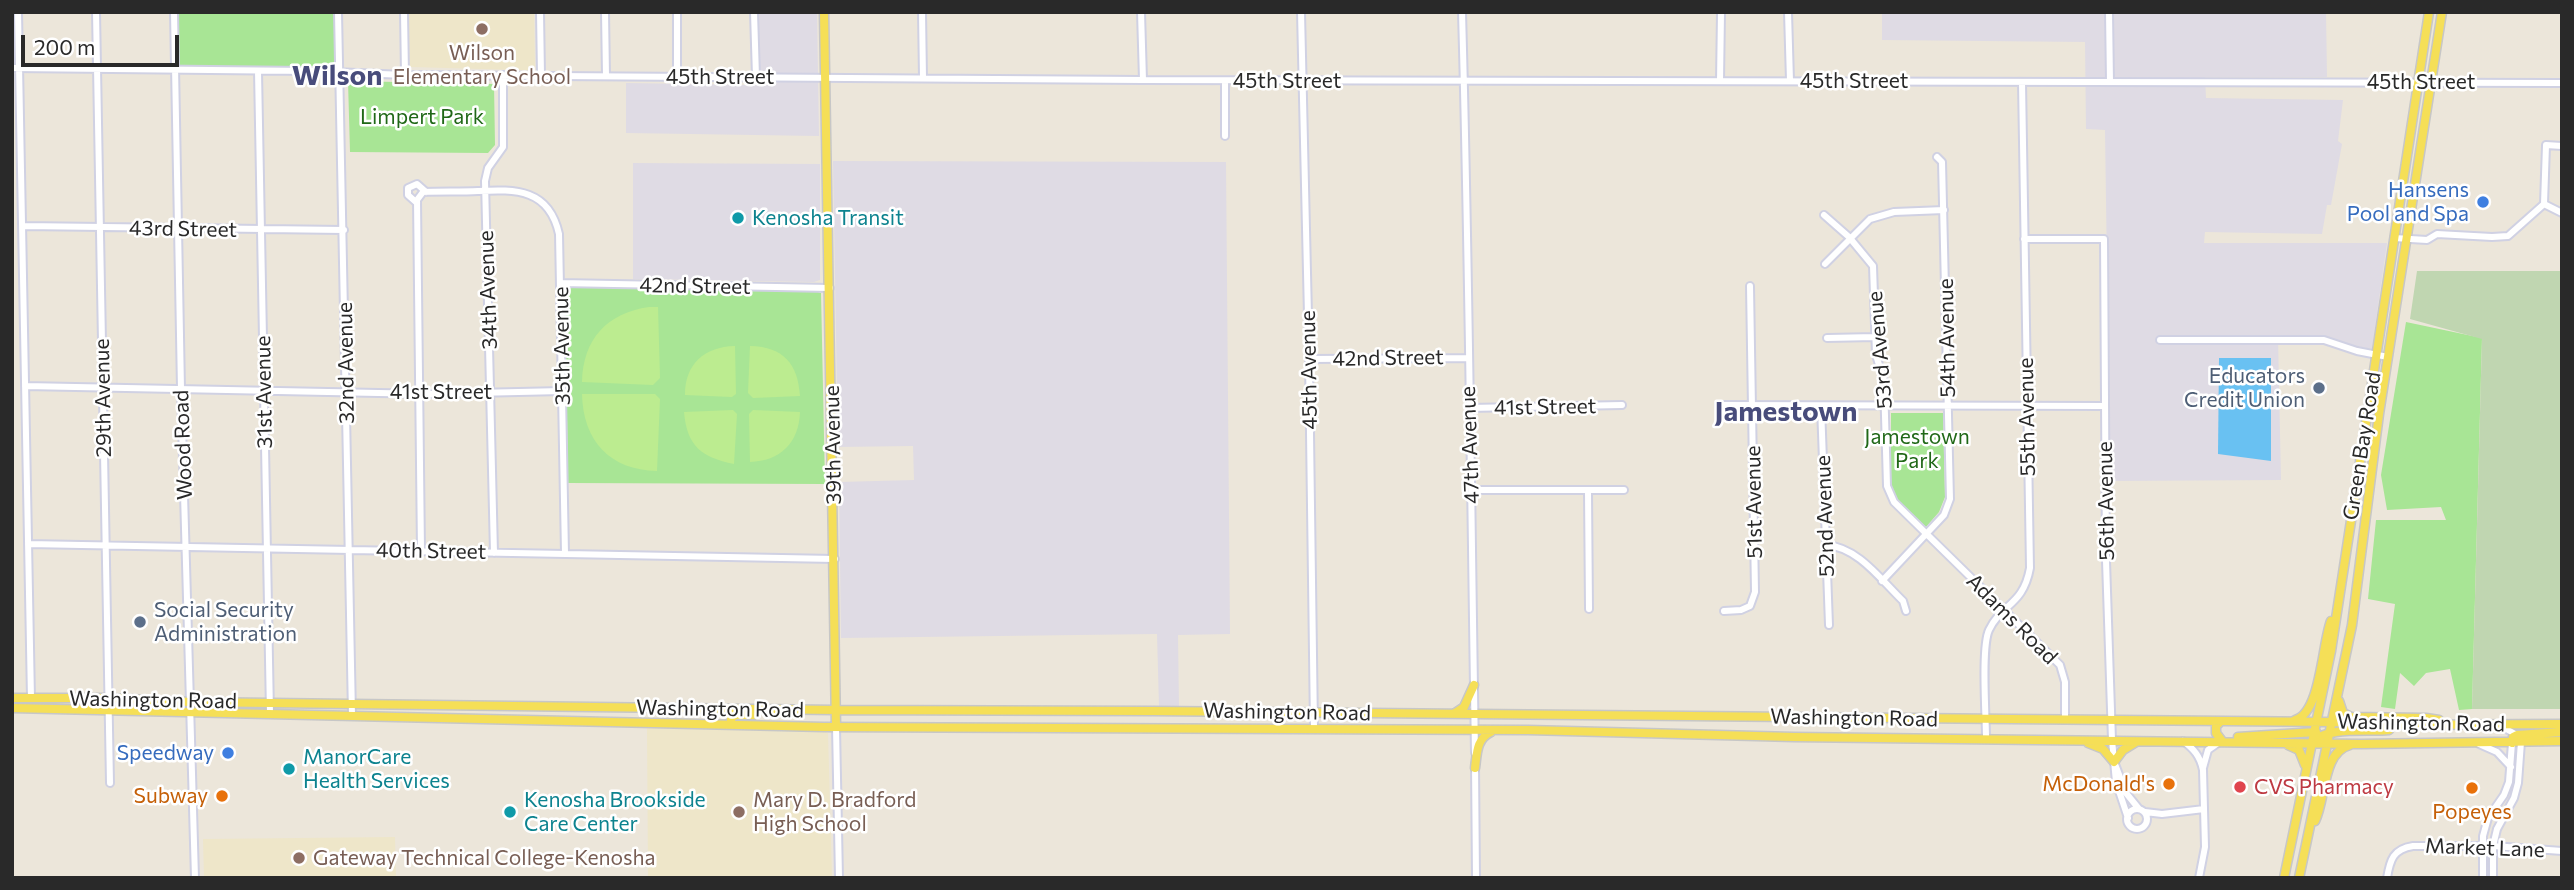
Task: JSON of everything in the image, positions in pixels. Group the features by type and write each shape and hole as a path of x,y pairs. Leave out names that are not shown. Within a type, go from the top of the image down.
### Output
{"main road":[{"name":"39th Avenue","path":"824,12 836,727"},
{"name":"Green Bay Road","path":"2284,878 2331,652 2429,12"},
{"name":"Green Bay Road","path":"2299,878 2352,625 2405,239 2442,12"},
{"path":"2286,722 2303,717 2313,699 2329,626 2338,602"},
{"path":"1453,714 1464,708 1474,685"},
{"path":"2338,696 2341,709 2351,717 2431,718 2448,723"},
{"name":"Washington Road","path":"12,698 108,698 270,713 836,727 1496,730 1794,737 2361,744 2517,740"},
{"name":"Washington Road","path":"12,708 109,710 269,702 776,710 1313,712 2315,722 2332,727 2372,731 2448,723 2562,724"},
{"path":"388,704 389,715"},
{"path":"731,725 731,719 735,715 763,715 776,710"},
{"path":"1794,718 1794,737"},
{"path":"2220,722 2216,726 2216,733 2222,741 2255,734 2313,733 2332,727"},
{"path":"2312,743 2316,737 2332,727"},
{"path":"1475,768 1482,738 1496,730"},
{"path":"2517,740 2562,732"},
{"path":"2057,739 2094,744 2103,749 2114,762 2126,748 2140,740"},
{"path":"2517,740 2562,741"},
{"path":"2243,741 2295,747 2302,753 2306,769"},
{"path":"2310,830 2320,809 2333,757 2341,748 2361,744"}],"street":[{"path":"18,12 16,69 23,226 31,708"},
{"name":"29th Avenue","path":"96,12 110,783"},
{"name":"Wood Road","path":"174,12 181,389 195,878"},
{"name":"32nd Avenue","path":"338,12 352,715"},
{"path":"404,12 405,75"},
{"path":"540,12 541,75"},
{"path":"605,12 606,76"},
{"path":"677,12 677,77"},
{"path":"754,12 756,77"},
{"path":"922,12 923,78"},
{"path":"1141,12 1143,80"},
{"name":"45th Avenue","path":"1301,12 1314,728"},
{"name":"47th Avenue","path":"1462,12 1467,358 1472,490 1476,878"},
{"path":"1788,12 1790,81"},
{"path":"2109,12 2110,82"},
{"path":"1720,81 1721,13"},
{"name":"45th Street","path":"16,69 405,75 1301,81 2562,83"},
{"name":"31st Avenue","path":"258,71 270,713"},
{"name":"34th Avenue","path":"494,553 491,392 482,190 488,168 500,153 504,141 503,75"},
{"path":"1225,80 1225,136"},
{"name":"55th Avenue","path":"1986,738 1986,648 1989,630 2021,596 2028,582 2030,568 2022,82"},
{"path":"2394,238 2427,240 2437,234 2508,236 2544,204 2546,145 2562,146"},
{"name":"54th Avenue","path":"1882,581 1944,515 1950,499 1944,210 1942,162 1937,157"},
{"path":"417,203 408,195 408,188 417,184 426,191 419,195 417,203 421,551"},
{"name":"35th Avenue","path":"426,191 482,190 527,193 546,206 557,224 561,283 565,554"},
{"path":"2544,204 2562,213"},
{"path":"1825,264 1849,237 1870,219 1894,212 1944,210"},
{"name":"53rd Avenue","path":"1824,215 1849,237 1873,266 1874,337 1884,381 1887,486 1894,502 1926,533"},
{"name":"43rd Street","path":"23,226 344,230"},
{"name":"56th Avenue","path":"2024,239 2104,239 2106,561 2112,740 2116,782 2128,818"},
{"name":"42nd Street","path":"561,283 830,288"},
{"name":"51st Avenue","path":"1724,611 1741,610 1750,606 1755,592 1750,286"},
{"path":"1827,338 1874,337"},
{"path":"2160,340 2324,340 2388,358"},
{"name":"42nd Street","path":"1309,359 1467,358"},
{"name":"41st Street","path":"25,386 419,393 563,391"},
{"name":"41st Street","path":"1469,408 1622,405"},
{"path":"1718,405 2105,405"},
{"name":"52nd Avenue","path":"1821,406 1829,625"},
{"path":"1472,490 1624,490"},
{"path":"1588,491 1589,609"},
{"name":"Adams Road","path":"1926,533 2060,665 2065,682 2065,720"},
{"name":"40th Street","path":"28,544 835,559"},
{"path":"1826,545 1839,546 1851,552 1903,601 1906,611"},
{"path":"2496,724 2517,740"},
{"name":"39th Avenue","path":"836,727 839,878"},
{"path":"2181,740 2192,748 2200,759 2203,770 2204,856 2199,878"},
{"path":"2483,878 2486,823 2509,782 2517,740"},
{"path":"2493,878 2493,846 2497,830 2514,798 2518,783 2517,740"},
{"path":"2203,770 2208,750 2222,741"},
{"path":"2474,742 2497,752 2511,767"},
{"name":"56th Avenue","path":"2114,762 2126,793 2143,811"},
{"path":"2162,814 2139,828 2133,828 2128,818 2132,811 2162,814 2204,809"},
{"path":"2143,811 2146,823"},
{"name":"Market Lane","path":"2387,878 2394,853 2402,848 2493,846 2562,851"}],"shaded area":[{"path":"407,12 534,12 535,67 532,70 518,70 411,67 408,63"},
{"path":"758,12 817,12 819,136 626,133 626,83 759,85"},
{"path":"1882,12 2326,12 2327,77 2205,77 2206,98 2343,100 2338,141 2342,144 2331,205 2327,205 2322,234 2205,232 2204,243 2387,243 2372,349 2348,345 2331,338 2278,337 2281,480 2110,481 2105,130 2086,129 2085,42 1882,40"},
{"path":"833,161 1226,162 1230,634 1178,635 1179,707 1159,706 1157,634 841,638 839,482 914,480 913,446 838,447"},
{"path":"633,163 820,164 820,280 633,279"},
{"name":"Mary D. Bradford High School","path":"647,728 820,730 828,733 832,878 648,878"},
{"name":"Gateway Technical College-Kenosha","path":"395,837 396,878 204,878 203,839"}],"green space":[{"path":"178,12 336,12 336,66 179,66"},
{"name":"Limpert Park","path":"348,81 494,84 495,145 488,153 350,152"},
{"path":"2417,271 2562,271 2562,709 2472,709 2482,339 2410,319"},
{"path":"569,287 821,293 825,484 568,483 565,290"},
{"path":"658,307 660,378 653,385 582,382 587,353 600,331 621,315"},
{"path":"2406,322 2482,338 2472,709 2459,710 2450,669 2426,673 2414,686 2400,673 2395,709 2381,707 2395,604 2368,599 2376,520 2446,520 2441,507 2387,510 2381,475"},
{"path":"735,346 736,394 732,397 685,395 688,374 698,359 714,350"},
{"path":"750,346 772,350 787,359 796,375 800,396 753,398 748,393"},
{"path":"582,394 655,394 660,399 657,471 626,465 602,450 588,426"},
{"path":"733,410 737,414 734,464 713,458 692,442 684,412"},
{"path":"753,410 800,412 796,433 786,448 770,458 750,462 749,414"},
{"name":"Jamestown Park","path":"1891,413 1943,413 1945,497 1939,512 1926,527 1897,499 1891,485"}],"water":[{"path":"2219,358 2271,358 2271,461 2218,454"}],"place":[{"name":"Wilson Elementary School","path":"482,29"},
{"name":"Hansens Pool and Spa","path":"2483,202"},
{"name":"Kenosha Transit","path":"738,218"},
{"name":"Educators Credit Union","path":"2319,388"},
{"name":"Social Security Administration","path":"140,622"},
{"name":"Speedway","path":"228,753"},
{"name":"ManorCare Health Services","path":"289,769"},
{"name":"McDonald's","path":"2169,784"},
{"name":"CVS Pharmacy","path":"2240,787"},
{"name":"Popeyes","path":"2472,788"},
{"name":"Subway","path":"222,796"},
{"name":"Kenosha Brookside Care Center","path":"510,812"},
{"name":"Mary D. Bradford High School","path":"739,812"},
{"name":"Gateway Technical College-Kenosha","path":"299,858"}],"district":[{"name":"Wilson","path":"337,76"},
{"name":"Jamestown","path":"1786,412"}]}
